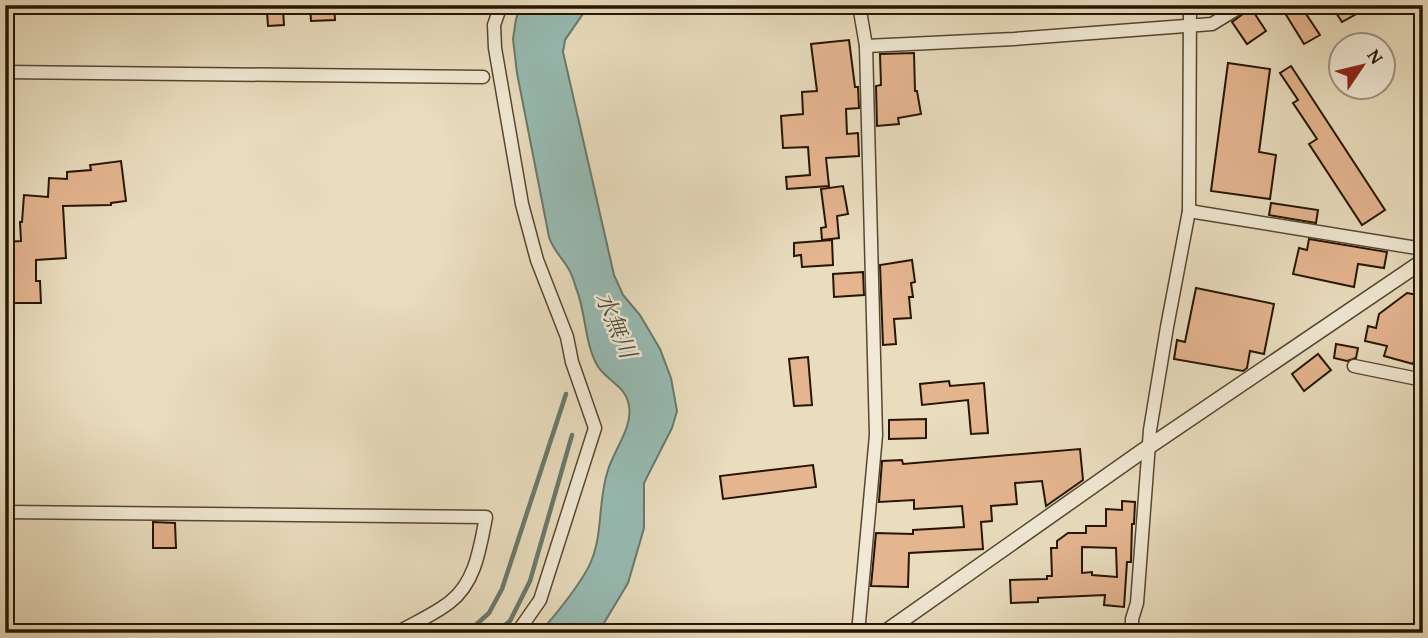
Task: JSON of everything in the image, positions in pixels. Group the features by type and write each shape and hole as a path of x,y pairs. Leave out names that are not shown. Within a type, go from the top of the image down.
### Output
{"street":[{"path":"501,5 494,25 495,48 522,204 537,260 567,337 572,362 595,428 540,600 517,633"},
{"path":"858,633 876,435 866,46 859,5"},
{"path":"1132,633 1132,619 1137,603 1149,449 1167,327 1189,211 1190,5"},
{"path":"866,46 1212,24 1243,5"},
{"path":"5,72 483,77"},
{"path":"1189,211 1423,249"},
{"path":"884,633 1423,261"},
{"path":"1354,366 1423,380"},
{"path":"5,512 486,517 476,562 465,585 451,602 397,633"}],"water":[{"name":"水無川","path":"521,5 589,5 565,40 563,52 614,275 623,295 640,315 660,349 671,378 677,411 672,428 644,483 644,528 628,583 598,633 539,633 561,608 592,559 598,537 605,481 626,430 629,406 624,393 597,365 573,278 549,237 517,73 513,39"}],"building":[{"path":"310,5 334,5 335,20 311,21"},
{"path":"1280,5 1300,5 1320,35 1304,44"},
{"path":"1331,5 1354,5 1358,13 1342,22"},
{"path":"1251,8 1266,31 1247,44 1232,22"},
{"path":"283,10 284,25 268,26 267,12"},
{"path":"849,40 859,108 846,109 847,134 858,133 859,156 826,158 829,186 787,189 786,177 810,175 808,147 783,148 781,116 803,114 802,92 817,91 811,44"},
{"path":"914,53 915,91 921,114 898,118 899,124 877,126 876,86 881,85 880,54"},
{"path":"1228,63 1270,69 1259,152 1276,155 1270,199 1211,191"},
{"path":"1291,66 1385,210 1362,225 1309,144 1317,139 1293,103 1298,100 1280,73"},
{"path":"121,161 126,201 111,205 63,206 66,258 36,260 36,281 40,281 41,303 14,303 13,288 5,288 5,242 21,241 20,222 24,195 48,197 49,178 67,179 67,172 91,170 90,165"},
{"path":"843,186 848,214 837,216 839,238 822,240 821,228 826,227 821,189"},
{"path":"1271,203 1318,210 1316,223 1269,215"},
{"path":"1309,239 1387,252 1384,268 1358,264 1354,287 1293,274 1299,248 1307,250"},
{"path":"832,240 833,265 802,267 801,255 794,256 794,243"},
{"path":"912,260 915,282 911,283 913,297 909,297 911,318 894,319 896,344 883,345 880,265"},
{"path":"863,272 864,295 834,297 833,274"},
{"path":"1196,288 1274,304 1264,354 1250,351 1247,368 1243,371 1174,359 1177,340 1185,342"},
{"path":"1407,293 1423,296 1423,333 1413,364 1384,356 1387,346 1365,341 1368,326 1376,328 1379,314"},
{"path":"1336,344 1358,348 1356,358 1347,361 1334,358"},
{"path":"1318,354 1331,370 1304,391 1292,374"},
{"path":"808,357 812,405 794,406 789,359"},
{"path":"949,381 950,386 984,383 988,433 971,434 968,400 922,405 920,384"},
{"path":"926,419 926,438 889,439 889,420"},
{"path":"1080,449 1083,480 1046,506 1042,481 1015,483 1017,504 991,506 992,521 981,522 983,549 909,553 908,587 871,586 876,533 913,534 913,530 964,527 962,506 914,509 914,500 879,502 882,461 902,460 903,464"},
{"path":"813,465 816,487 723,499 720,476"},
{"path":"1122,501 1135,502 1131,562 1127,562 1124,607 1104,605 1105,595 1038,598 1038,602 1011,603 1010,580 1047,579 1047,576 1052,576 1051,548 1057,548 1057,541 1068,533 1086,533 1086,526 1106,526 1106,509 1122,510","holes":["1082,547 1116,548 1117,577 1092,575 1092,572 1082,573"]},
{"path":"153,522 175,523 176,548 153,548"}],"waterway":[{"path":"467,633 489,613 502,589 566,394"},
{"path":"495,633 510,621 530,581 572,435"}]}
